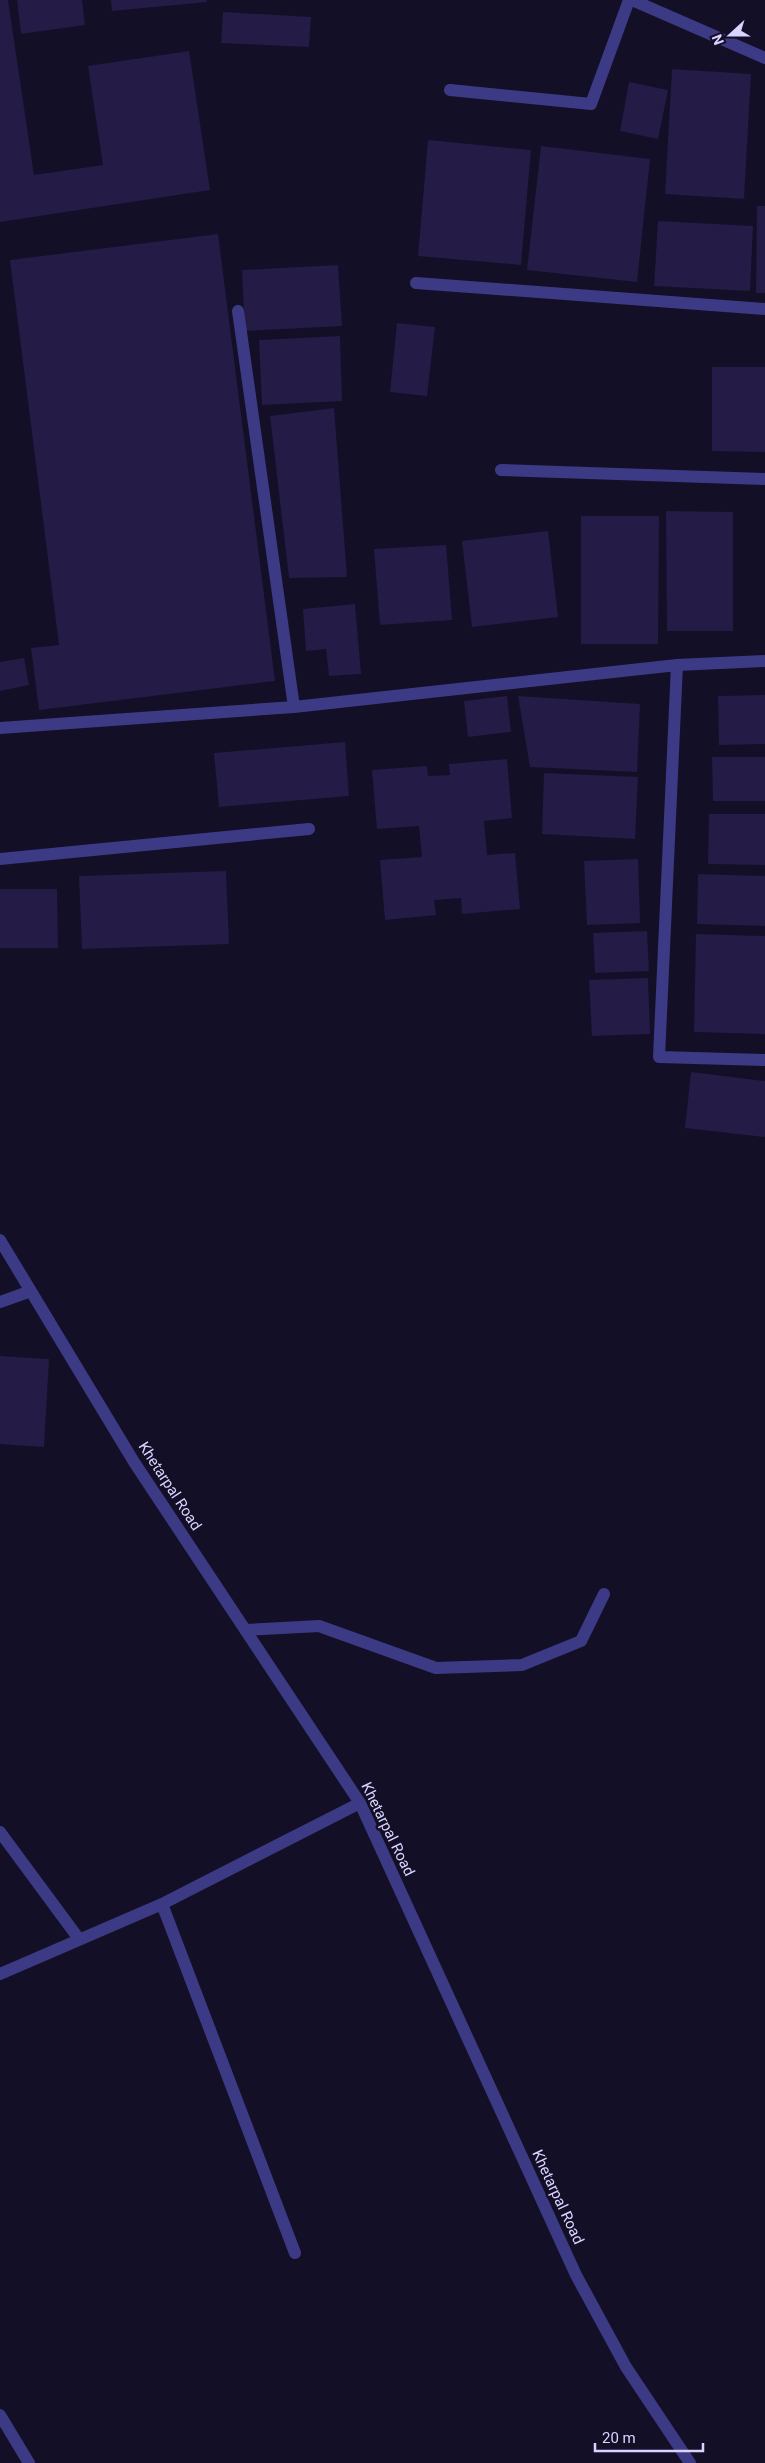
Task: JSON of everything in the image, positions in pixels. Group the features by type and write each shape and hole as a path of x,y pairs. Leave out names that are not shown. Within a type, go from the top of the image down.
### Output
{"street":[{"path":"450,90 591,104 630,0 765,58"},
{"path":"416,283 765,309"},
{"path":"238,311 294,707"},
{"path":"501,470 765,480"},
{"path":"0,728 294,707 677,665 765,661"},
{"path":"677,665 659,1057 765,1060"},
{"path":"0,859 309,829"},
{"name":"Khetarpal Road","path":"0,1240 134,1462 360,1803 576,2275 626,2366 690,2463"},
{"path":"0,1302 31,1291"},
{"path":"246,1630 319,1626 436,1668 522,1665 581,1641 604,1594"},
{"path":"0,1974 162,1904 360,1803"},
{"path":"0,1832 79,1939"},
{"path":"162,1904 295,2253"},
{"path":"0,2415 28,2463"}],"building":[{"path":"0,0 8,0 34,175 103,165 88,66 189,51 210,190 0,222"},
{"path":"17,0 82,0 85,25 21,34"},
{"path":"111,0 207,0 207,2 112,11"},
{"path":"223,12 311,17 309,47 221,43"},
{"path":"672,69 751,74 744,199 665,194"},
{"path":"629,82 668,90 658,139 620,131"},
{"path":"428,140 531,150 521,265 418,256"},
{"path":"541,146 650,159 637,282 527,270"},
{"path":"757,206 765,206 765,293 756,293"},
{"path":"658,221 753,226 750,291 654,286"},
{"path":"218,234 275,681 39,710 31,648 59,645 10,260"},
{"path":"338,265 342,326 245,331 242,270"},
{"path":"397,323 435,327 427,396 390,392"},
{"path":"340,336 342,401 262,405 259,340"},
{"path":"712,367 765,367 765,452 712,451"},
{"path":"334,408 347,577 289,578 270,416"},
{"path":"666,511 733,512 733,631 667,631"},
{"path":"581,516 659,516 658,644 581,644"},
{"path":"548,531 558,617 472,627 462,541"},
{"path":"446,545 452,620 380,625 374,549"},
{"path":"355,604 361,674 329,676 326,649 306,651 303,609"},
{"path":"24,658 29,685 0,691 0,662"},
{"path":"765,695 765,744 719,745 718,696"},
{"path":"507,696 511,732 468,737 464,701"},
{"path":"518,696 640,704 637,772 530,767"},
{"path":"345,742 349,796 219,807 214,753"},
{"path":"712,757 765,757 765,801 713,801"},
{"path":"507,759 512,818 484,821 487,855 515,853 520,909 462,914 461,898 434,900 436,915 385,920 380,860 422,857 419,826 377,829 372,770 427,766 428,776 450,775 449,764"},
{"path":"544,773 638,777 635,839 542,834"},
{"path":"709,814 765,814 765,865 708,864"},
{"path":"638,859 640,923 587,925 584,861"},
{"path":"226,871 229,944 82,949 79,876"},
{"path":"698,874 765,876 765,926 697,924"},
{"path":"0,889 57,889 58,948 0,948"},
{"path":"647,931 649,971 595,973 593,933"},
{"path":"696,934 765,936 765,1034 694,1032"},
{"path":"648,978 650,1034 592,1036 589,980"},
{"path":"691,1072 765,1081 765,1137 685,1128"},
{"path":"0,1356 49,1359 44,1447 0,1444"}]}
